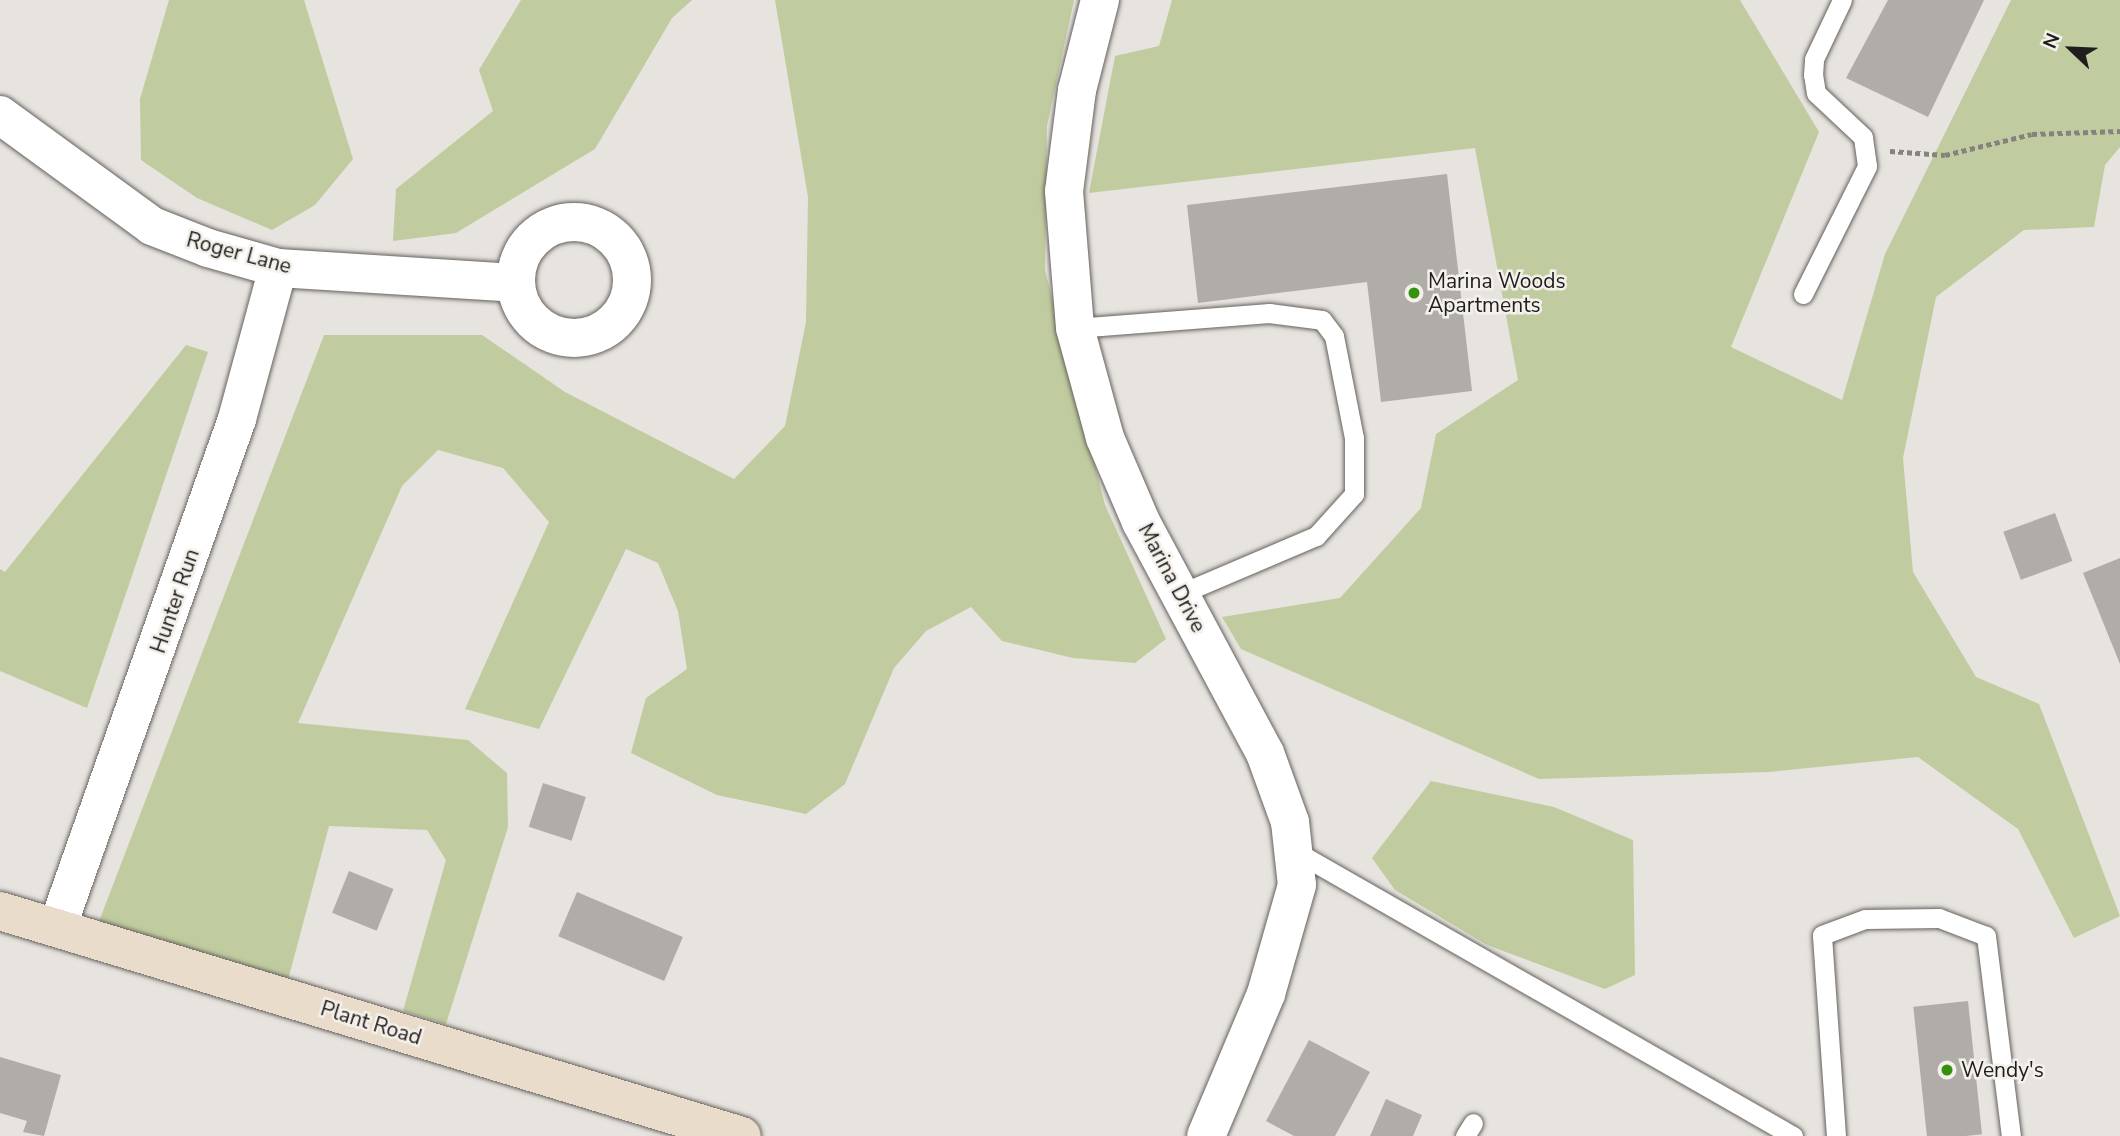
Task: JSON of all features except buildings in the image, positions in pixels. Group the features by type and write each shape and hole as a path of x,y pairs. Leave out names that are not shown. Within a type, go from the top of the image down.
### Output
{"street":[{"name":"Marina Drive","path":"1100,0 1077,90 1064,191 1075,328 1105,438 1180,594 1265,753 1293,850 1297,885 1289,925 1206,1136"},
{"name":"Roger Lane","path":"0,115 152,226 278,268 515,283"},
{"name":"Hunter Run","path":"57,928 237,419 278,268"},
{"name":"Plant Road","path":"0,911 742,1136"}],"lane":[{"path":"1803,294 1862,180 1869,149 1816,93 1814,59 1842,0"},
{"path":"1075,328 1269,313 1322,320 1334,336 1354,438 1354,494 1316,536 1180,594"},
{"path":"1293,850 1793,1136"},
{"path":"1836,1136 1822,935 1865,919 1938,918 1986,936 2011,1136"}],"path":[{"path":"1869,149 1945,155 2032,134 2120,131"}],"green space":[{"path":"169,0 304,0 353,159 315,205 272,230 197,198 141,160 140,99"},
{"path":"521,0 692,0 672,18 595,149 456,233 393,241 396,189 493,111 479,70"},
{"path":"775,0 1074,0 1047,126 1045,270 1105,505 1166,639 1135,663 1073,658 1002,641 971,607 926,631 894,668 845,784 806,814 717,795 631,753 646,698 687,669 678,611 658,563 626,549 539,729 465,709 549,522 503,468 438,450 402,486 298,723 468,740 507,773 508,827 446,1024 403,1011 446,860 427,830 329,826 288,980 98,924 324,335 482,335 565,392 734,479 785,426 806,322 808,197"},
{"path":"1172,0 1740,0 1819,132 1731,347 1842,400 1885,254 2011,0 2120,0 2120,147 2105,165 2094,227 2024,230 1936,297 1903,458 1913,572 1976,677 2039,704 2120,916 2074,938 2018,829 1918,757 1769,772 1539,779 1241,649 1222,617 1340,598 1421,508 1436,434 1518,380 1475,148 1089,193 1115,56 1159,46"},
{"path":"186,345 208,352 87,708 0,671 0,569 5,572"},
{"path":"1431,781 1554,807 1633,840 1635,975 1605,989 1487,945 1395,890 1372,858"}],"place":[{"name":"Marina Woods Apartments","path":"1414,293"},
{"name":"Wendy's","path":"1947,1070"}]}
